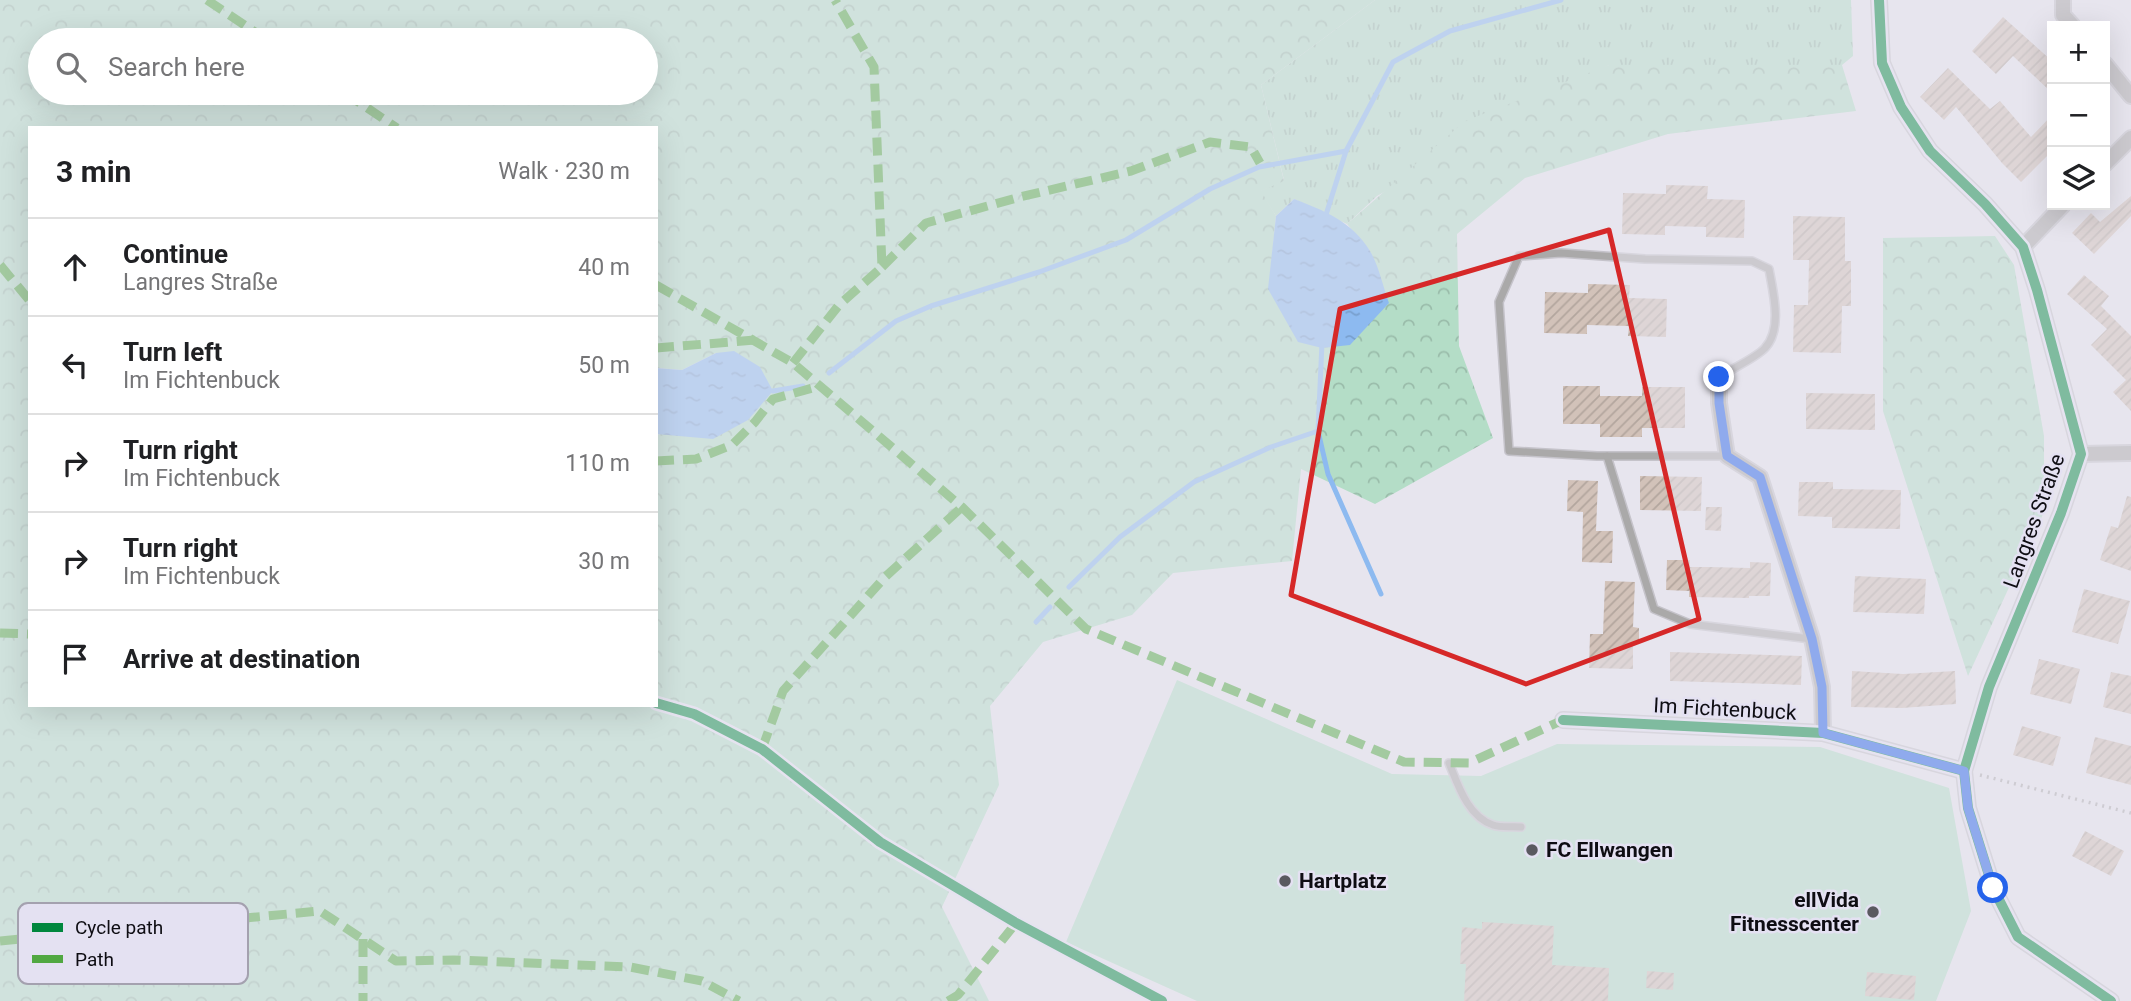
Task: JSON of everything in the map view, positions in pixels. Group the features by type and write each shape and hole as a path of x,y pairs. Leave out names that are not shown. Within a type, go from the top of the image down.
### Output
{"street":[{"name":"Langres Straße","path":"1878,0 1882,63 1901,107 1930,151 1985,204 2023,247 2081,454 2061,513 1989,687 1964,771 1968,808 1993,888 2018,937 2111,1001"},
{"path":"2063,0 2063,15 2068,21"},
{"path":"2110,70 2131,96"},
{"path":"2110,160 2130,142"},
{"path":"2023,247 2058,210"},
{"path":"1719,377 1719,403 1727,456"},
{"path":"2081,454 2131,453"},
{"name":"Im Fichtenbuck","path":"1727,456 1760,477 1812,639 1822,687 1823,733"},
{"name":"Im Fichtenbuck","path":"1563,720 1823,733 1964,771"}],"lane":[{"path":"1719,377 1766,348 1775,326 1774,295 1769,269 1752,261 1645,259 1560,253 1519,256 1499,302 1509,451 1607,456 1727,456"},
{"path":"1607,456 1654,609 1690,624 1812,639"},
{"path":"1450,763 1460,792 1477,815 1493,825 1521,827"}],"path":[{"path":"1964,771 2131,813"}],"highlighted area":[{"path":"1609,230 1699,619 1526,684 1291,595 1340,309"}],"green space":[{"path":"0,0 1375,0 1261,85 1284,181 1261,191 1276,216 1269,289 1370,251 1347,224 1465,121 1609,65 1842,65 1856,111 1668,134 1525,178 1457,234 1459,346 1493,438 1375,504 1301,469 1292,561 1173,573 1132,615 1043,642 990,706 999,785 942,907 989,1001 0,1001"},
{"path":"1375,0 1851,0 1853,56 1842,65 1609,65 1377,196 1347,224 1294,199 1276,216 1260,191 1284,180 1261,85"},
{"path":"1995,236 2014,265 2044,436 2044,512 1968,676 1883,411 1883,238"},
{"name":"FC Ellwangen","path":"1177,680 1392,774 1481,776 1557,744 1820,747 1949,788 1971,911 1936,1001 1197,1001 1066,942"}],"water":[{"path":"1294,199 1326,213 1355,232 1376,263 1389,303 1350,345 1322,348 1298,342 1268,289 1276,216"},
{"path":"734,351 760,367 773,391 748,420 713,439 658,434 658,368 682,370 716,353"}],"building":[{"path":"2003,17 2047,57 2047,88 2013,56 1996,74 1972,51"},
{"path":"1948,68 1990,109 2000,101 2031,137 2047,120 2047,156 2021,182 1956,107 1944,120 1920,97"},
{"path":"1666,185 1708,186 1707,199 1745,200 1744,238 1706,237 1706,227 1665,226 1665,235 1622,234 1623,193 1666,194"},
{"path":"2131,196 2131,216 2094,254 2072,233 2091,213 2100,222"},
{"path":"1793,216 1845,217 1845,261 1851,261 1851,306 1842,306 1841,353 1793,352 1794,305 1808,305 1809,260 1793,260"},
{"path":"2084,275 2109,296 2101,306 2131,336 2131,411 2113,392 2126,380 2091,345 2107,329 2067,294"},
{"path":"1588,284 1630,285 1629,298 1667,299 1666,337 1628,336 1629,326 1587,325 1587,334 1544,333 1545,292 1588,293"},
{"path":"1563,386 1600,386 1600,396 1642,396 1642,387 1685,387 1685,428 1642,428 1642,437 1600,437 1600,424 1563,424"},
{"path":"1806,393 1875,394 1875,430 1806,429"},
{"path":"1640,476 1702,477 1701,511 1640,510"},
{"path":"1568,480 1598,481 1596,531 1613,531 1612,563 1582,562 1583,512 1567,511"},
{"path":"1799,482 1833,482 1833,489 1901,490 1900,529 1832,528 1832,517 1798,516"},
{"path":"2127,496 2131,497 2131,571 2100,560 2111,526 2118,528"},
{"path":"1706,507 1722,507 1721,531 1705,530"},
{"path":"1667,560 1690,560 1690,567 1750,568 1750,562 1771,563 1770,596 1689,597 1689,591 1666,590"},
{"path":"1855,576 1926,579 1924,614 1853,612"},
{"path":"1605,581 1635,582 1633,627 1639,628 1639,644 1633,643 1633,669 1589,668 1590,634 1603,634"},
{"path":"2084,589 2130,601 2118,644 2072,632"},
{"path":"1670,652 1802,656 1801,685 1670,681"},
{"path":"2039,659 2080,669 2071,704 2030,694"},
{"path":"1852,671 1903,674 1955,671 1956,704 1902,708 1851,707"},
{"path":"2111,672 2131,676 2131,714 2103,707"},
{"path":"2022,726 2061,737 2053,766 2013,755"},
{"path":"2095,737 2131,746 2131,785 2086,773"},
{"path":"2085,831 2124,851 2111,876 2072,856"},
{"path":"1482,922 1554,926 1552,965 1609,968 1608,1001 1464,1001 1466,964 1460,964 1462,927 1482,929"},
{"path":"1647,971 1674,973 1673,990 1646,988"},
{"path":"1867,972 1916,976 1914,1000 1865,996"}],"waterway":[{"path":"829,373 896,321 931,306 1039,272 1126,240 1210,189 1259,167 1346,151 1393,62 1450,31 1561,0"},
{"path":"1325,218 1346,151"},
{"path":"1322,343 1318,431 1328,474 1381,594"},
{"path":"773,391 803,386"},
{"path":"1069,587 1120,537 1194,482 1271,447 1318,431"},
{"path":"1036,622 1050,607"}],"marked path":[{"path":"207,0 249,28"},
{"path":"793,363 839,305 882,267 874,67 835,0"},
{"path":"363,105 394,126"},
{"path":"882,267 926,223 1131,171 1210,142 1251,147 1260,163"},
{"path":"0,265 28,299"},
{"path":"658,286 793,363 962,507 1086,629 1404,762 1469,763 1563,720"},
{"path":"658,348 755,340"},
{"path":"658,461 696,459 732,445 773,399 820,386"},
{"path":"762,749 783,691 885,577 962,507"},
{"path":"0,633 28,634"},
{"path":"248,918 320,911 396,961 454,960 630,967 702,981 739,1001"},
{"path":"948,1001 958,995 1016,923"},
{"path":"0,941 18,939"},
{"path":"363,939 363,1001"}],"cycle path":[{"path":"1879,0 1882,63 1901,107 1930,151 1985,204 2023,247 2081,454 2061,513 1989,687 1964,771 1968,808 1993,888 2018,937 2111,1001"},
{"path":"658,704 694,714 762,749 880,842 1016,923 1162,1001"},
{"path":"1563,720 1823,733 1964,771"}],"place":[{"name":"FC Ellwangen","path":"1532,850"},
{"name":"Hartplatz","path":"1285,881"},
{"name":"ellVida Fitnesscenter","path":"1873,912"}],"route":[{"path":"1719,377 1719,403 1727,456 1760,477 1812,639 1822,687 1823,733 1964,771 1968,808 1993,888"}]}
